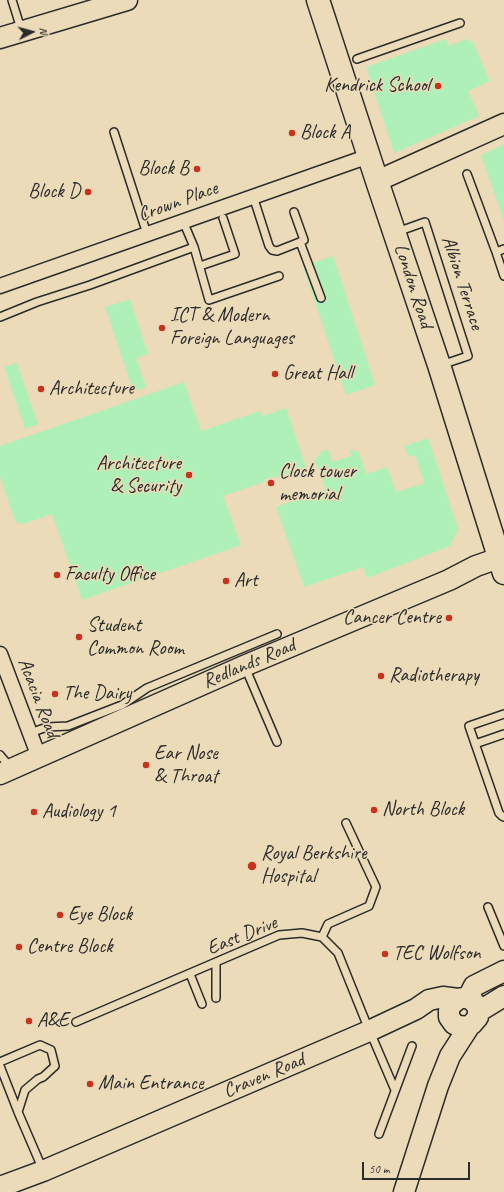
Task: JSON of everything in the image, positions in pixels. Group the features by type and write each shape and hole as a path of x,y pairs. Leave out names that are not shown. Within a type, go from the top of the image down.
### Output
{"main road":[{"name":"London Road","path":"318,0 439,365 501,558"}],"street":[{"path":"0,38 22,32 106,3 127,0"},
{"path":"377,181 504,124"},
{"name":"Crown Place","path":"0,286 369,156"},
{"name":"Redlands Road","path":"4,766 39,757 244,666 442,583 476,566 501,558"},
{"name":"Acacia Road","path":"0,654 39,757"},
{"path":"404,1192 438,1086 450,1056 463,1012 474,986 504,971"},
{"path":"463,1012 504,996"},
{"name":"Craven Road","path":"0,1187 43,1171 369,1031 416,1009 429,1000 443,997 463,1012"}],"lane":[{"path":"12,0 22,32"},
{"path":"357,59 460,23"},
{"path":"114,132 147,234"},
{"path":"467,174 504,276"},
{"path":"253,196 268,246 272,250 277,251 304,240 294,212"},
{"path":"200,266 235,254 224,218"},
{"path":"183,221 200,266 209,300 279,276"},
{"name":"Albion Terrace","path":"395,233 425,222 468,356 439,365"},
{"path":"300,242 321,298"},
{"path":"0,317 37,302 194,248"},
{"path":"496,252 504,249"},
{"path":"30,733 47,726 68,726 122,705 147,688 277,634"},
{"path":"244,666 277,742"},
{"path":"504,714 469,726 499,813 504,817"},
{"path":"475,744 504,734"},
{"path":"346,823 376,887 369,906 328,924 322,936 338,954 369,1031 396,1090"},
{"path":"488,907 504,946"},
{"name":"East Drive","path":"76,1022 216,964 279,936 302,933 322,936"},
{"path":"216,964 216,998"},
{"path":"190,974 202,1004"},
{"path":"0,1062 40,1045 51,1050 55,1066 25,1090 18,1112"},
{"path":"379,1134 412,1046"},
{"path":"0,1066 43,1171"}],"green space":[{"path":"446,39 449,46 466,39 473,43 490,81 468,91 479,116 394,153 366,67"},
{"path":"504,144 504,221 481,155"},
{"path":"333,256 375,385 346,395 303,266"},
{"path":"130,299 148,354 136,358 146,387 133,391 105,307"},
{"path":"17,363 38,424 25,429 4,367"},
{"path":"184,382 201,431 260,411 262,416 286,408 306,467 276,478 275,476 264,480 264,482 223,496 241,545 82,600 52,514 23,524 17,523 14,518 0,477 0,446"},
{"path":"428,438 458,529 450,546 367,578 363,567 304,587 276,507 325,489 321,474 314,461 321,452 328,449 332,462 351,456 349,450 359,452 366,474 387,467 396,492 424,483 415,455 408,457 404,446"}],"place":[{"name":"Kendrick School","path":"438,86"},
{"name":"Block A","path":"292,133"},
{"name":"Block B","path":"197,169"},
{"name":"Block D","path":"88,192"},
{"name":"ICT & Modern Foreign Languages","path":"162,328"},
{"name":"Great Hall","path":"275,374"},
{"name":"Architecture","path":"41,389"},
{"name":"Architecture & Security","path":"189,475"},
{"name":"Clock tower memorial","path":"271,483"},
{"name":"Faculty Office","path":"57,575"},
{"name":"Art","path":"226,581"},
{"name":"Cancer Centre","path":"449,618"},
{"name":"Student Common Room","path":"79,637"},
{"name":"Radiotherapy","path":"381,676"},
{"name":"The Dairy","path":"55,694"},
{"name":"Ear Nose & Throat","path":"146,765"},
{"name":"North Block","path":"374,810"},
{"name":"Audiology 1","path":"34,812"},
{"name":"Royal Berkshire Hospital","path":"252,866"},
{"name":"Eye Block","path":"60,915"},
{"name":"Centre Block","path":"19,947"},
{"name":"TEC Wolfson","path":"385,954"},
{"name":"A&E","path":"29,1021"},
{"name":"Main Entrance","path":"90,1084"}]}
